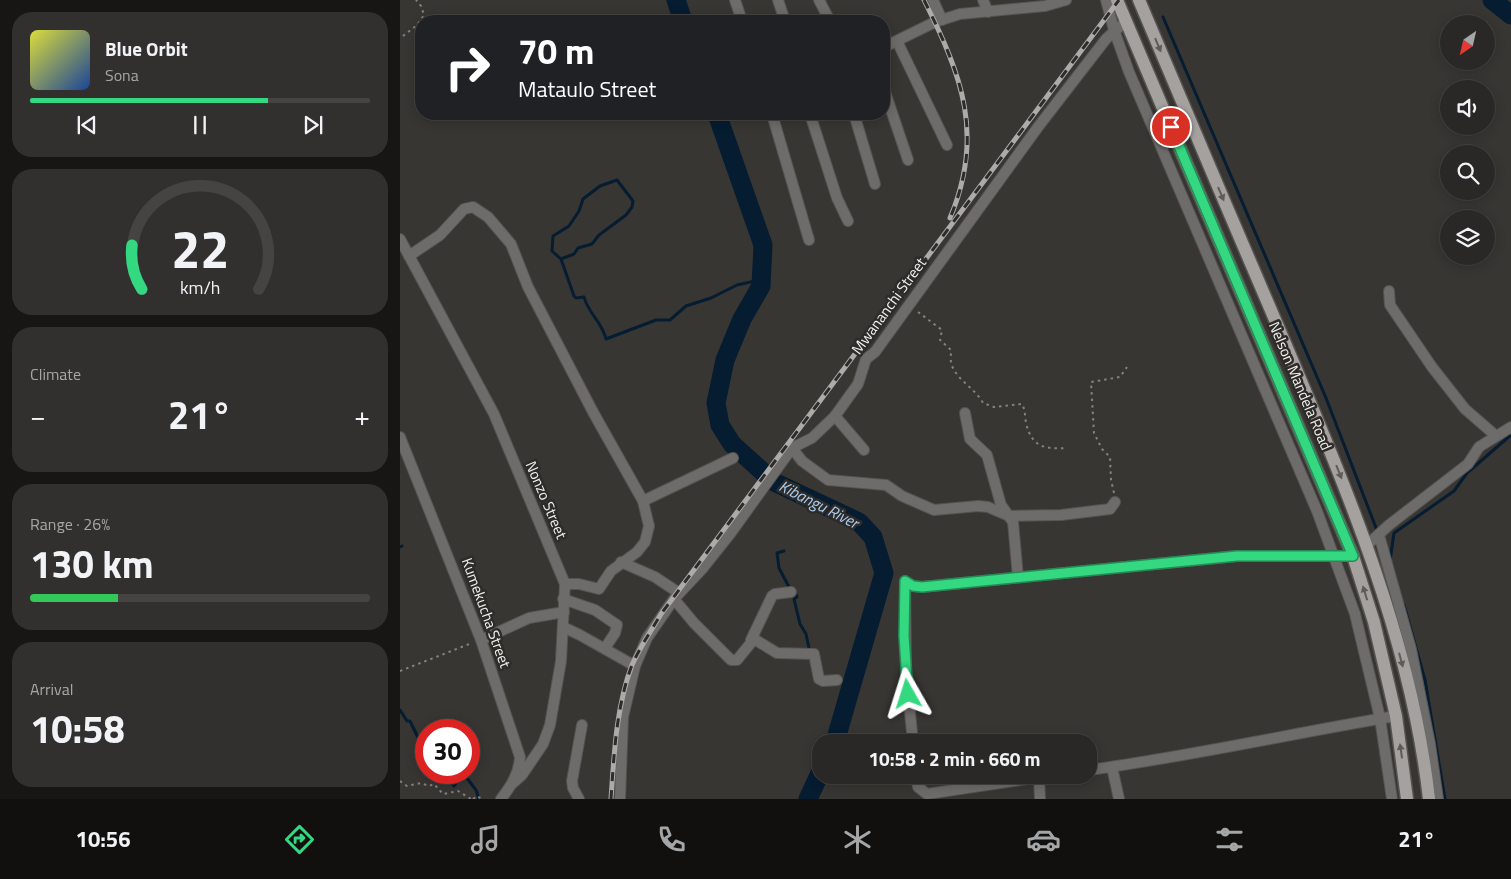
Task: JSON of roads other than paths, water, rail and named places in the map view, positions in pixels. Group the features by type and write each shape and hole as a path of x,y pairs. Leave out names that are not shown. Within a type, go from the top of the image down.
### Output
{"main road":[{"name":"Nelson Mandela Road","path":"1116,0 1353,556 1374,622 1396,716 1407,799"},
{"name":"Nelson Mandela Road","path":"1139,0 1314,411 1351,501 1366,546 1399,628 1429,799"}],"street":[{"path":"735,0 740,15"},
{"path":"778,0 782,15"},
{"path":"819,0 827,15"},
{"path":"933,0 942,20"},
{"path":"983,0 988,12"},
{"path":"890,44 942,20 960,14 1045,6 1066,0"},
{"path":"1106,0 1114,30 1129,72 1295,457 1355,614 1380,718 1392,799"},
{"name":"Mwananchi Street","path":"620,799 623,717 635,666 648,638 677,596 703,568 762,492 792,448 812,438 835,416 858,384 866,359 875,352 1038,128 1114,30 1126,21"},
{"path":"897,41 947,145"},
{"path":"890,107 908,160"},
{"path":"774,120 809,240"},
{"path":"812,120 837,198 848,221"},
{"path":"856,120 875,184"},
{"path":"409,256 440,235 464,210 473,207 488,217 511,244 536,303 593,412 644,501 649,533 641,548 621,562 606,577 598,590 578,584 565,584 561,661 550,725 539,750 522,775 513,783"},
{"name":"Nonzo Street","path":"400,239 494,414 565,584"},
{"path":"1389,291 1390,305 1432,367 1465,409 1495,435"},
{"path":"965,413 970,439 987,456 1001,505 1015,529 1018,577"},
{"path":"835,416 864,450"},
{"path":"1366,546 1430,492 1468,464 1479,447 1511,426"},
{"name":"Kumekucha Street","path":"400,437 481,640 520,757 520,766 513,783 501,799"},
{"path":"792,448 802,461 828,480 886,485 902,496 934,510 978,506 988,507 1009,516 1061,516 1110,509 1115,502"},
{"path":"644,501 733,458"},
{"path":"1379,535 1399,628 1430,744 1438,799"},
{"path":"913,734 906,674 905,581 913,586 922,587 1237,556 1353,556"},
{"path":"621,562 655,577 677,596 700,630 732,660 737,660 751,640 772,596 791,592"},
{"path":"563,599 595,610 617,625 616,633 606,648"},
{"path":"481,640 529,618 564,612"},
{"path":"563,627 606,648 635,666"},
{"path":"751,640 756,640 777,653 814,654 819,679 823,681 837,680"},
{"path":"1097,769 1221,750 1396,716"},
{"path":"579,799 573,788 572,781 582,725"},
{"path":"1112,767 1119,799"},
{"path":"918,784 918,787 927,794 993,784"},
{"path":"1039,784 1040,799"}],"waterway":[{"name":"Kibangu River","path":"676,0 681,15"},
{"path":"1492,0 1511,15"},
{"path":"1163,17 1326,398 1378,533"},
{"name":"Kibangu River","path":"719,120 763,245 761,286 742,319 725,360 716,403 720,425 732,444 774,482 859,522 873,537 884,573 837,734"},
{"path":"561,259 552,251 553,236 569,226 579,211 583,199 600,186 617,180 633,201 632,207 626,215 599,235 592,244 578,248 574,254 561,259 574,296 576,298 584,297 606,339 656,320 670,320 686,306 711,298 737,285 755,281 761,286"},
{"path":"1390,561 1394,533 1454,491 1467,473 1511,435"},
{"path":"784,551 777,553 779,568 790,589"},
{"path":"795,592 797,597 794,599 800,624 806,634 810,653"},
{"path":"1404,605 1425,680 1445,799"},
{"path":"400,710 407,721 410,721 415,731"},
{"path":"452,784 454,786 455,784"},
{"path":"471,784 479,799"},
{"name":"Kibangu River","path":"808,799 815,784"}],"railway":[{"path":"924,0 949,54 964,106 967,133 966,160 960,188 950,218"},
{"path":"611,799 613,765 622,697 635,658 661,614 1119,0"}]}
